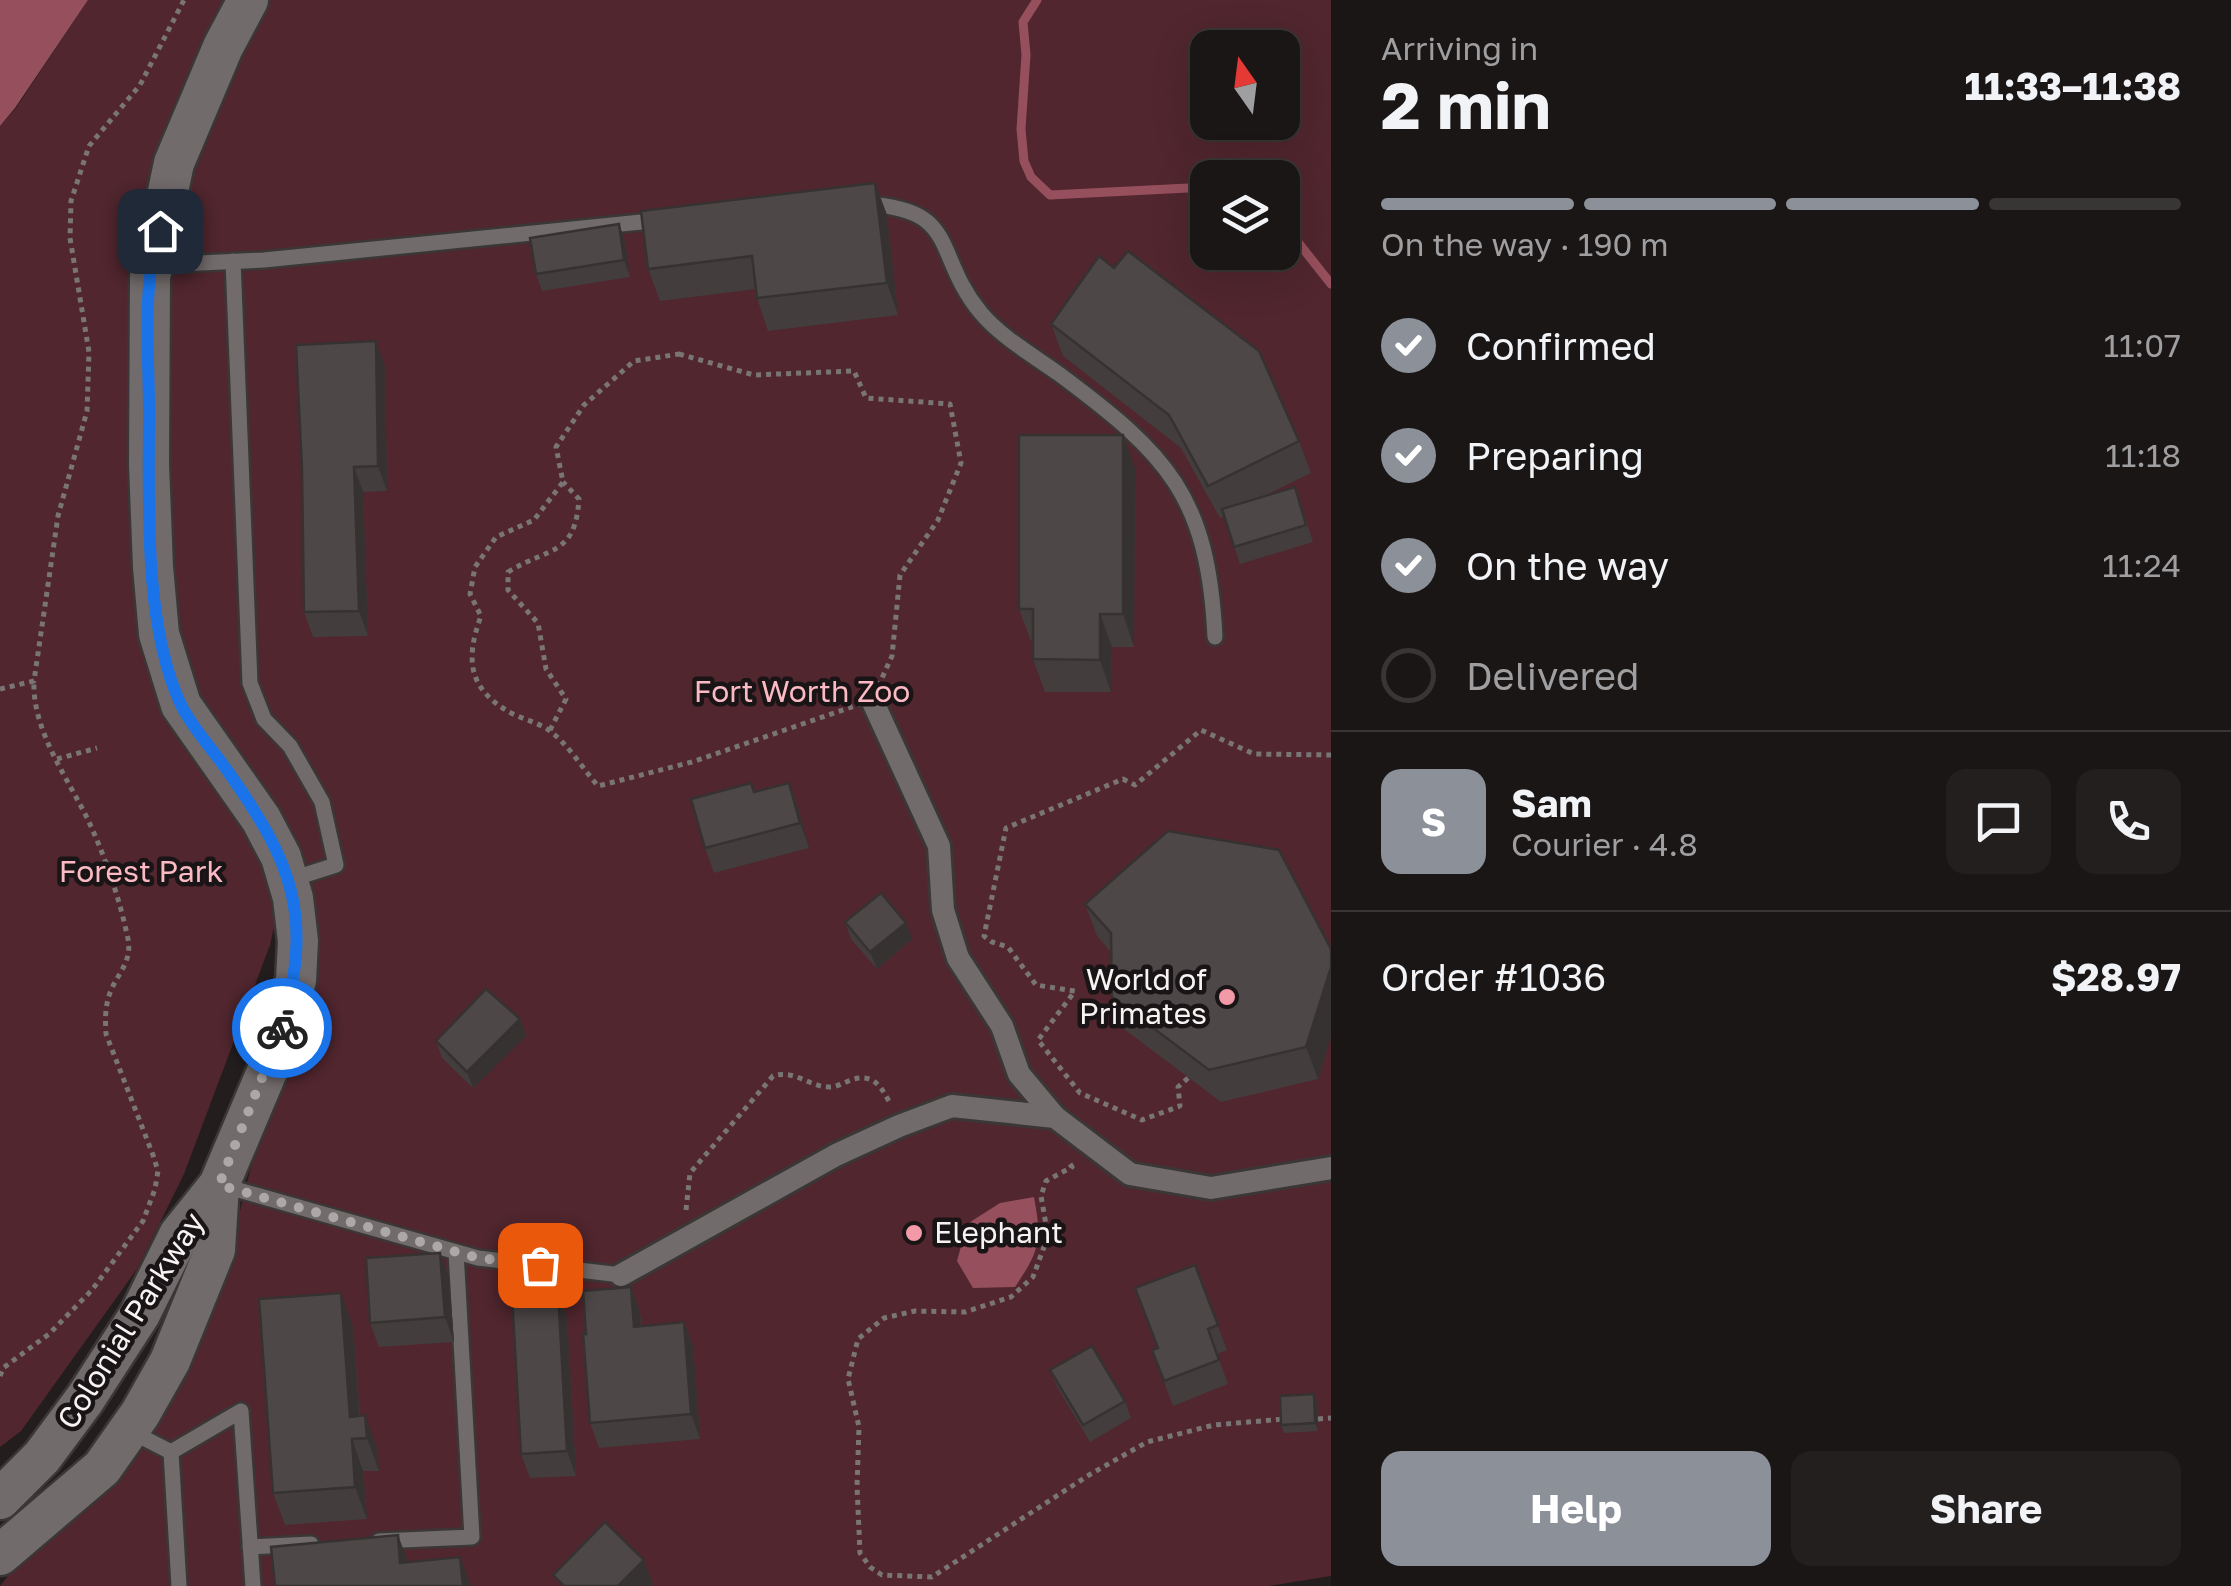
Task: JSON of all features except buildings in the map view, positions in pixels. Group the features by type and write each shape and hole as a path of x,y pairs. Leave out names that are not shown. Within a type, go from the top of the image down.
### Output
{"street":[{"name":"Colonial Parkway","path":"0,1498 42,1457 86,1399 140,1314 179,1235 219,1185 277,1048 296,980 298,941 281,857 261,819 182,705 160,634 152,567 152,265 174,163 223,47 248,0"},
{"path":"872,700 939,846 943,910 958,958 1002,1026 1019,1074 1048,1116 1130,1174 1211,1188 1331,1168"},
{"path":"621,1275 836,1156 952,1106 1048,1116"},
{"name":"Colonial Parkway","path":"0,1555 102,1468 128,1431 170,1360 209,1267 215,1250 219,1185"}],"lane":[{"path":"849,203 897,205 932,222 981,313 1103,407 1145,444 1175,479 1194,516 1212,582 1214,637"},
{"path":"152,265 233,262 674,218"},
{"path":"233,262 250,682 264,719 290,746 322,802 336,865 288,880"},
{"path":"219,1185 478,1258 621,1275"},
{"path":"361,1542 472,1537 456,1252"},
{"path":"170,1452 241,1411 252,1586"},
{"path":"128,1431 170,1452"},
{"path":"170,1452 178,1586"},
{"path":"250,1547 324,1544"}],"path":[{"path":"0,1376 3,1368 49,1334 92,1290 144,1221 158,1171 106,1034 105,1011 111,989 128,959 118,898 91,827 34,701 34,681 58,516 87,411 88,352 70,238 70,200 89,146 140,85 184,0"},
{"path":"550,730 566,699 546,668 538,622 508,590 508,572 559,548 577,529 579,499 563,482 556,447 584,405 634,361 679,354 754,374 854,372 866,398 950,404 961,463 938,520 900,576 892,656 872,700 692,762 598,786 550,730 512,714 485,696 470,668 481,616 470,594 475,567 496,537 534,520 563,482"},
{"path":"0,689 34,681"},
{"path":"1188,1078 1178,1087 1180,1106 1142,1120 1080,1093 1038,1040 1074,991 1036,985 1008,947 984,936 1006,828 1124,780 1135,785 1202,730 1254,754 1331,754"},
{"path":"57,759 97,748"},
{"path":"679,1243 690,1194 690,1173 774,1076 792,1074 828,1087 852,1079 868,1079 882,1089 904,1124"},
{"path":"1048,1116 1072,1166 1046,1181 1041,1196 1048,1236 1033,1277 1011,1297 966,1312 915,1310 884,1318 858,1339 848,1379 859,1427 860,1553 870,1566 882,1575 932,1577 1146,1442 1214,1425 1284,1419"},
{"path":"1318,1419 1331,1418"}],"green space":[{"name":"Fort Worth Zoo","path":"88,0 1331,0 1331,1576 1269,1586 0,1586 114,1477 226,1267 253,1159 318,950 310,888 292,845 270,945 184,1174 137,1269 21,1431 0,1447 0,126"}],"shaded area":[{"path":"0,0 88,0 0,126"},
{"path":"1034,1197 1037,1244 1015,1287 973,1288 957,1261 967,1224 1000,1203"}],"waterway":[{"path":"1037,0 1023,22 1026,55 1021,129 1024,161 1031,177 1050,195 1190,188"},
{"path":"1300,245 1331,284"}],"way so far":[{"path":"282,1028 219,1185 478,1258 540,1265"}],"place":[{"name":"World of Primates","path":"1227,997"},
{"name":"Elephant","path":"914,1233"}],"route":[{"path":"160,231 150,276 149,464 152,567 160,634 182,705 261,819 281,857 293,898 298,941 296,980 282,1028"}],"park label":[{"name":"Forest Park","path":"141,872"}]}
